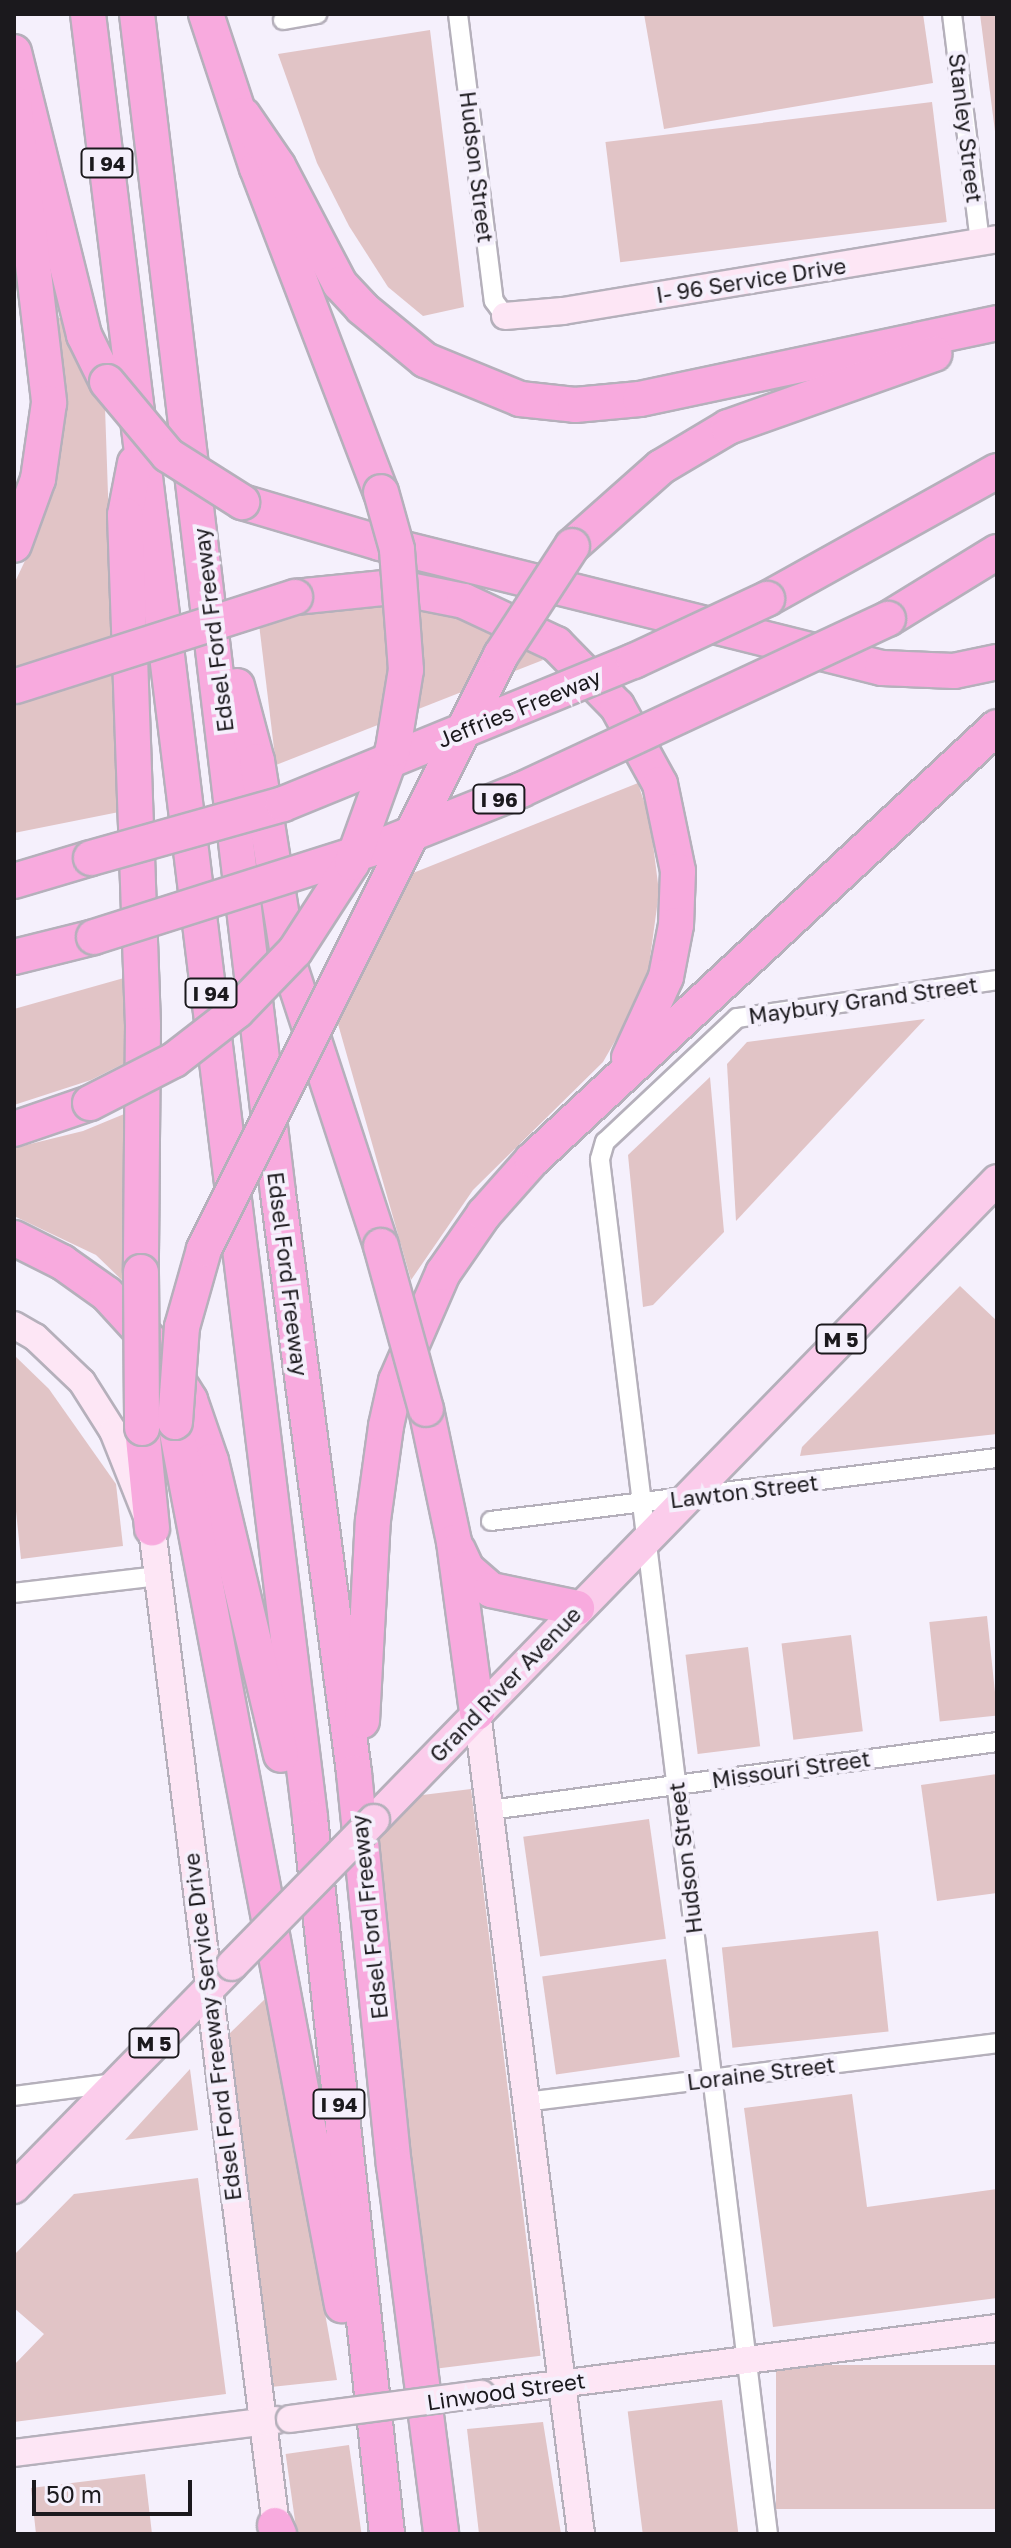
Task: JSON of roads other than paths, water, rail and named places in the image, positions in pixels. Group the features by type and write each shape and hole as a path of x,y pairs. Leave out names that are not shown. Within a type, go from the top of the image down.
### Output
{"highway":[{"name":"Edsel Ford Freeway","path":"88,14 310,1818 368,2390 387,2534"},
{"name":"Edsel Ford Freeway","path":"137,14 208,576 278,1193 354,1773 399,2206 441,2534"},
{"path":"14,1129 90,1103 174,1060 237,1011 295,951 352,863 389,762 406,670 397,549 381,492 257,168 243,115 206,14"},
{"path":"14,52 84,335 107,382 168,455 242,502 380,543 882,668 954,671 997,662"},
{"path":"14,103 49,403 38,479 14,545"},
{"path":"243,115 278,166 340,284 362,308 425,360 520,399 575,405 640,399 997,326"},
{"path":"152,1529 158,1425 204,1249 501,655 572,546 661,467 728,427 997,326"},
{"path":"141,431 125,515 143,1025 141,1272 158,1425 338,2295 368,2390"},
{"name":"Jeffries Freeway","path":"14,881 283,804 620,667 767,599 997,471"},
{"name":"I 96","path":"14,957 94,937 381,846 521,790 888,619 997,552"},
{"path":"208,576 257,761 290,967 381,1246 426,1409 454,1542 477,1712"},
{"path":"15,686 295,597 394,587 489,609 556,644 617,706 650,759 672,827 678,871 673,951 638,1043 595,1103"},
{"path":"354,1773 362,1724 373,1520 396,1381 426,1305 463,1243 532,1160 997,727"},
{"path":"14,862 91,858"},
{"path":"14,1238 62,1262 107,1294 160,1352 190,1400 211,1461 282,1756 310,1818"},
{"path":"454,1542 467,1569 491,1590 577,1608"}],"main road":[{"name":"Grand River Avenue","path":"14,2188 997,1180"}],"street":[{"path":"283,20 317,14"},
{"name":"Hudson Street","path":"458,14 494,301 505,316"},
{"name":"Stanley Street","path":"952,14 989,240"},
{"name":"I- 96 Service Drive","path":"505,316 563,311 989,240"},
{"name":"Maybury Grand Street","path":"603,1183 600,1159 605,1142 731,1024 769,1010 997,980"},
{"name":"Hudson Street","path":"603,1183 768,2534"},
{"path":"14,1325 35,1337 82,1382 113,1431 152,1529"},
{"name":"Lawton Street","path":"491,1521 997,1458"},
{"name":"Edsel Ford Freeway Service Drive","path":"152,1529 277,2531"},
{"path":"14,1593 158,1576"},
{"path":"477,1712 581,2534"},
{"name":"Missouri Street","path":"490,1810 997,1742"},
{"name":"Loraine Street","path":"525,2102 997,2043"},
{"path":"14,2096 115,2083"},
{"name":"Linwood Street","path":"14,2453 997,2328"}]}
